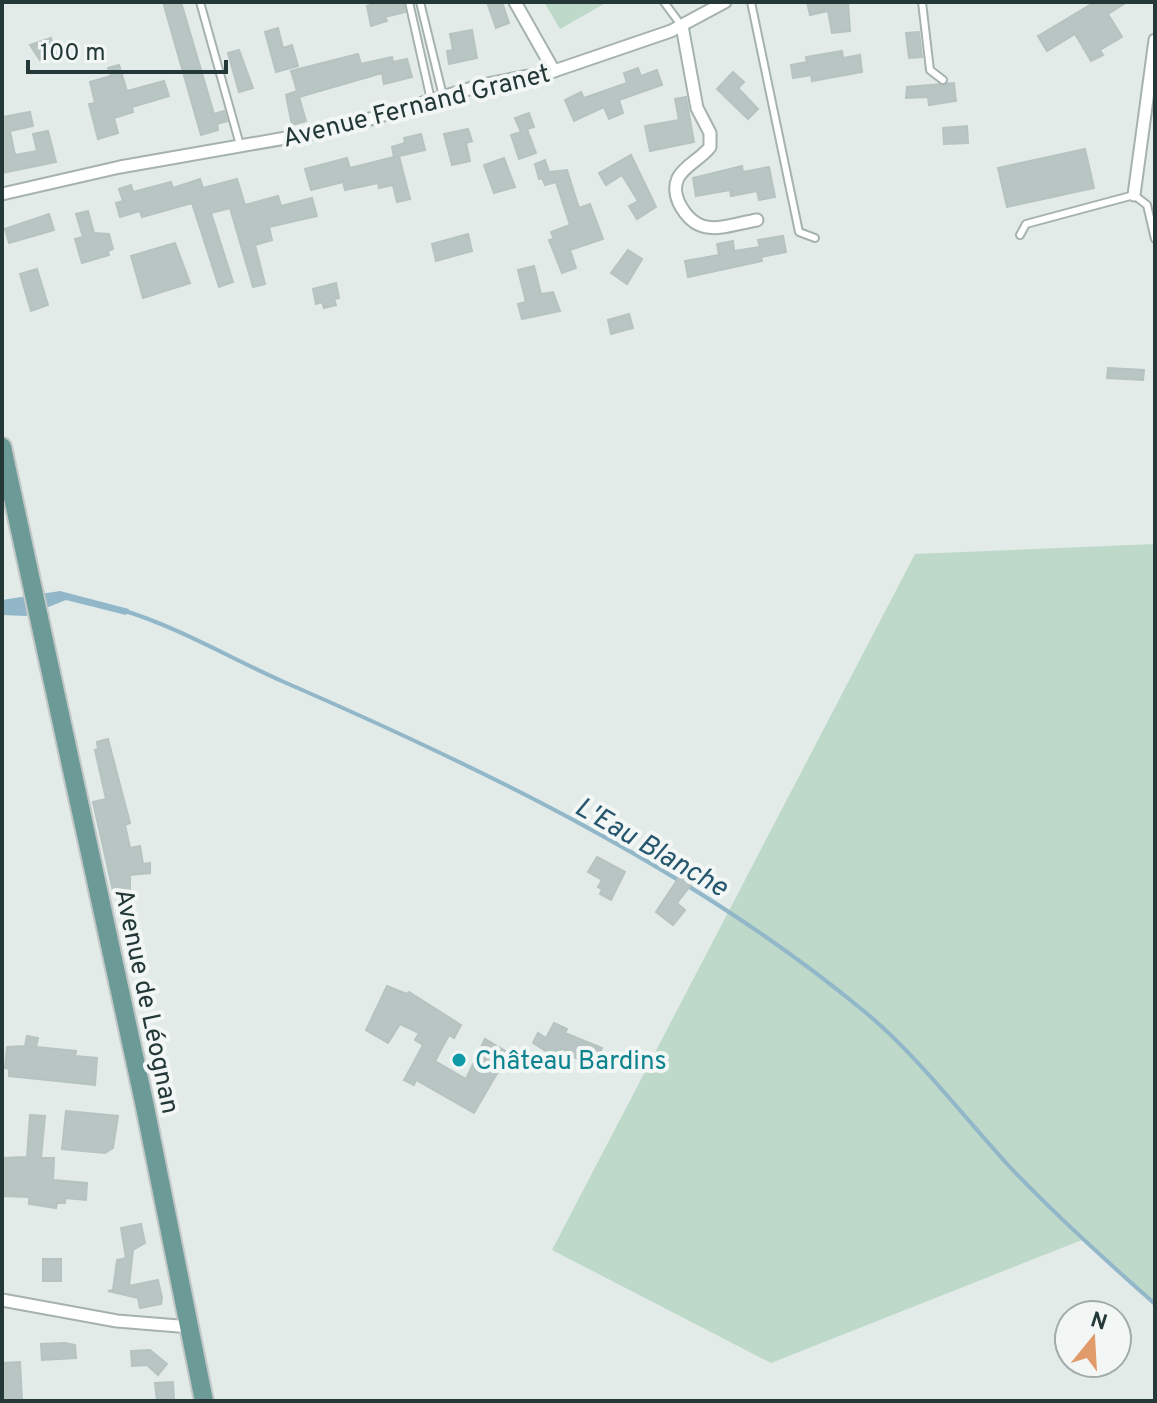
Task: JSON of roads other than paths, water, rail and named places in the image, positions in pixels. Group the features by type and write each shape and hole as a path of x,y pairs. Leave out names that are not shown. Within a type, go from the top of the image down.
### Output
{"main road":[{"name":"Avenue de Léognan","path":"2,447 191,1327 204,1401"}],"street":[{"path":"515,2 554,71"},
{"name":"Avenue Fernand Granet","path":"2,194 337,129 437,98 554,71 682,26 725,2"},
{"path":"682,26 695,98 710,133 710,147 683,171 676,183 675,195 692,223 702,228 757,220"},
{"path":"1134,195 1155,40"},
{"path":"2,1300 117,1321 191,1327"}],"lane":[{"path":"200,2 240,146"},
{"path":"409,2 437,98"},
{"path":"420,2 437,98"},
{"path":"664,2 682,26"},
{"path":"751,2 799,232 815,238"},
{"path":"922,2 930,70 943,80"},
{"path":"1020,235 1026,224 1134,195 1147,205 1155,239"}],"water":[{"path":"60,591 129,609 126,615 66,600 26,616 2,615 2,600"}],"waterway":[{"name":"L'Eau Blanche","path":"122,610 184,634 511,788 660,869 731,914 800,961 884,1029 1025,1183 1155,1304"}],"place":[{"name":"Château Bardins","path":"459,1060"}]}
